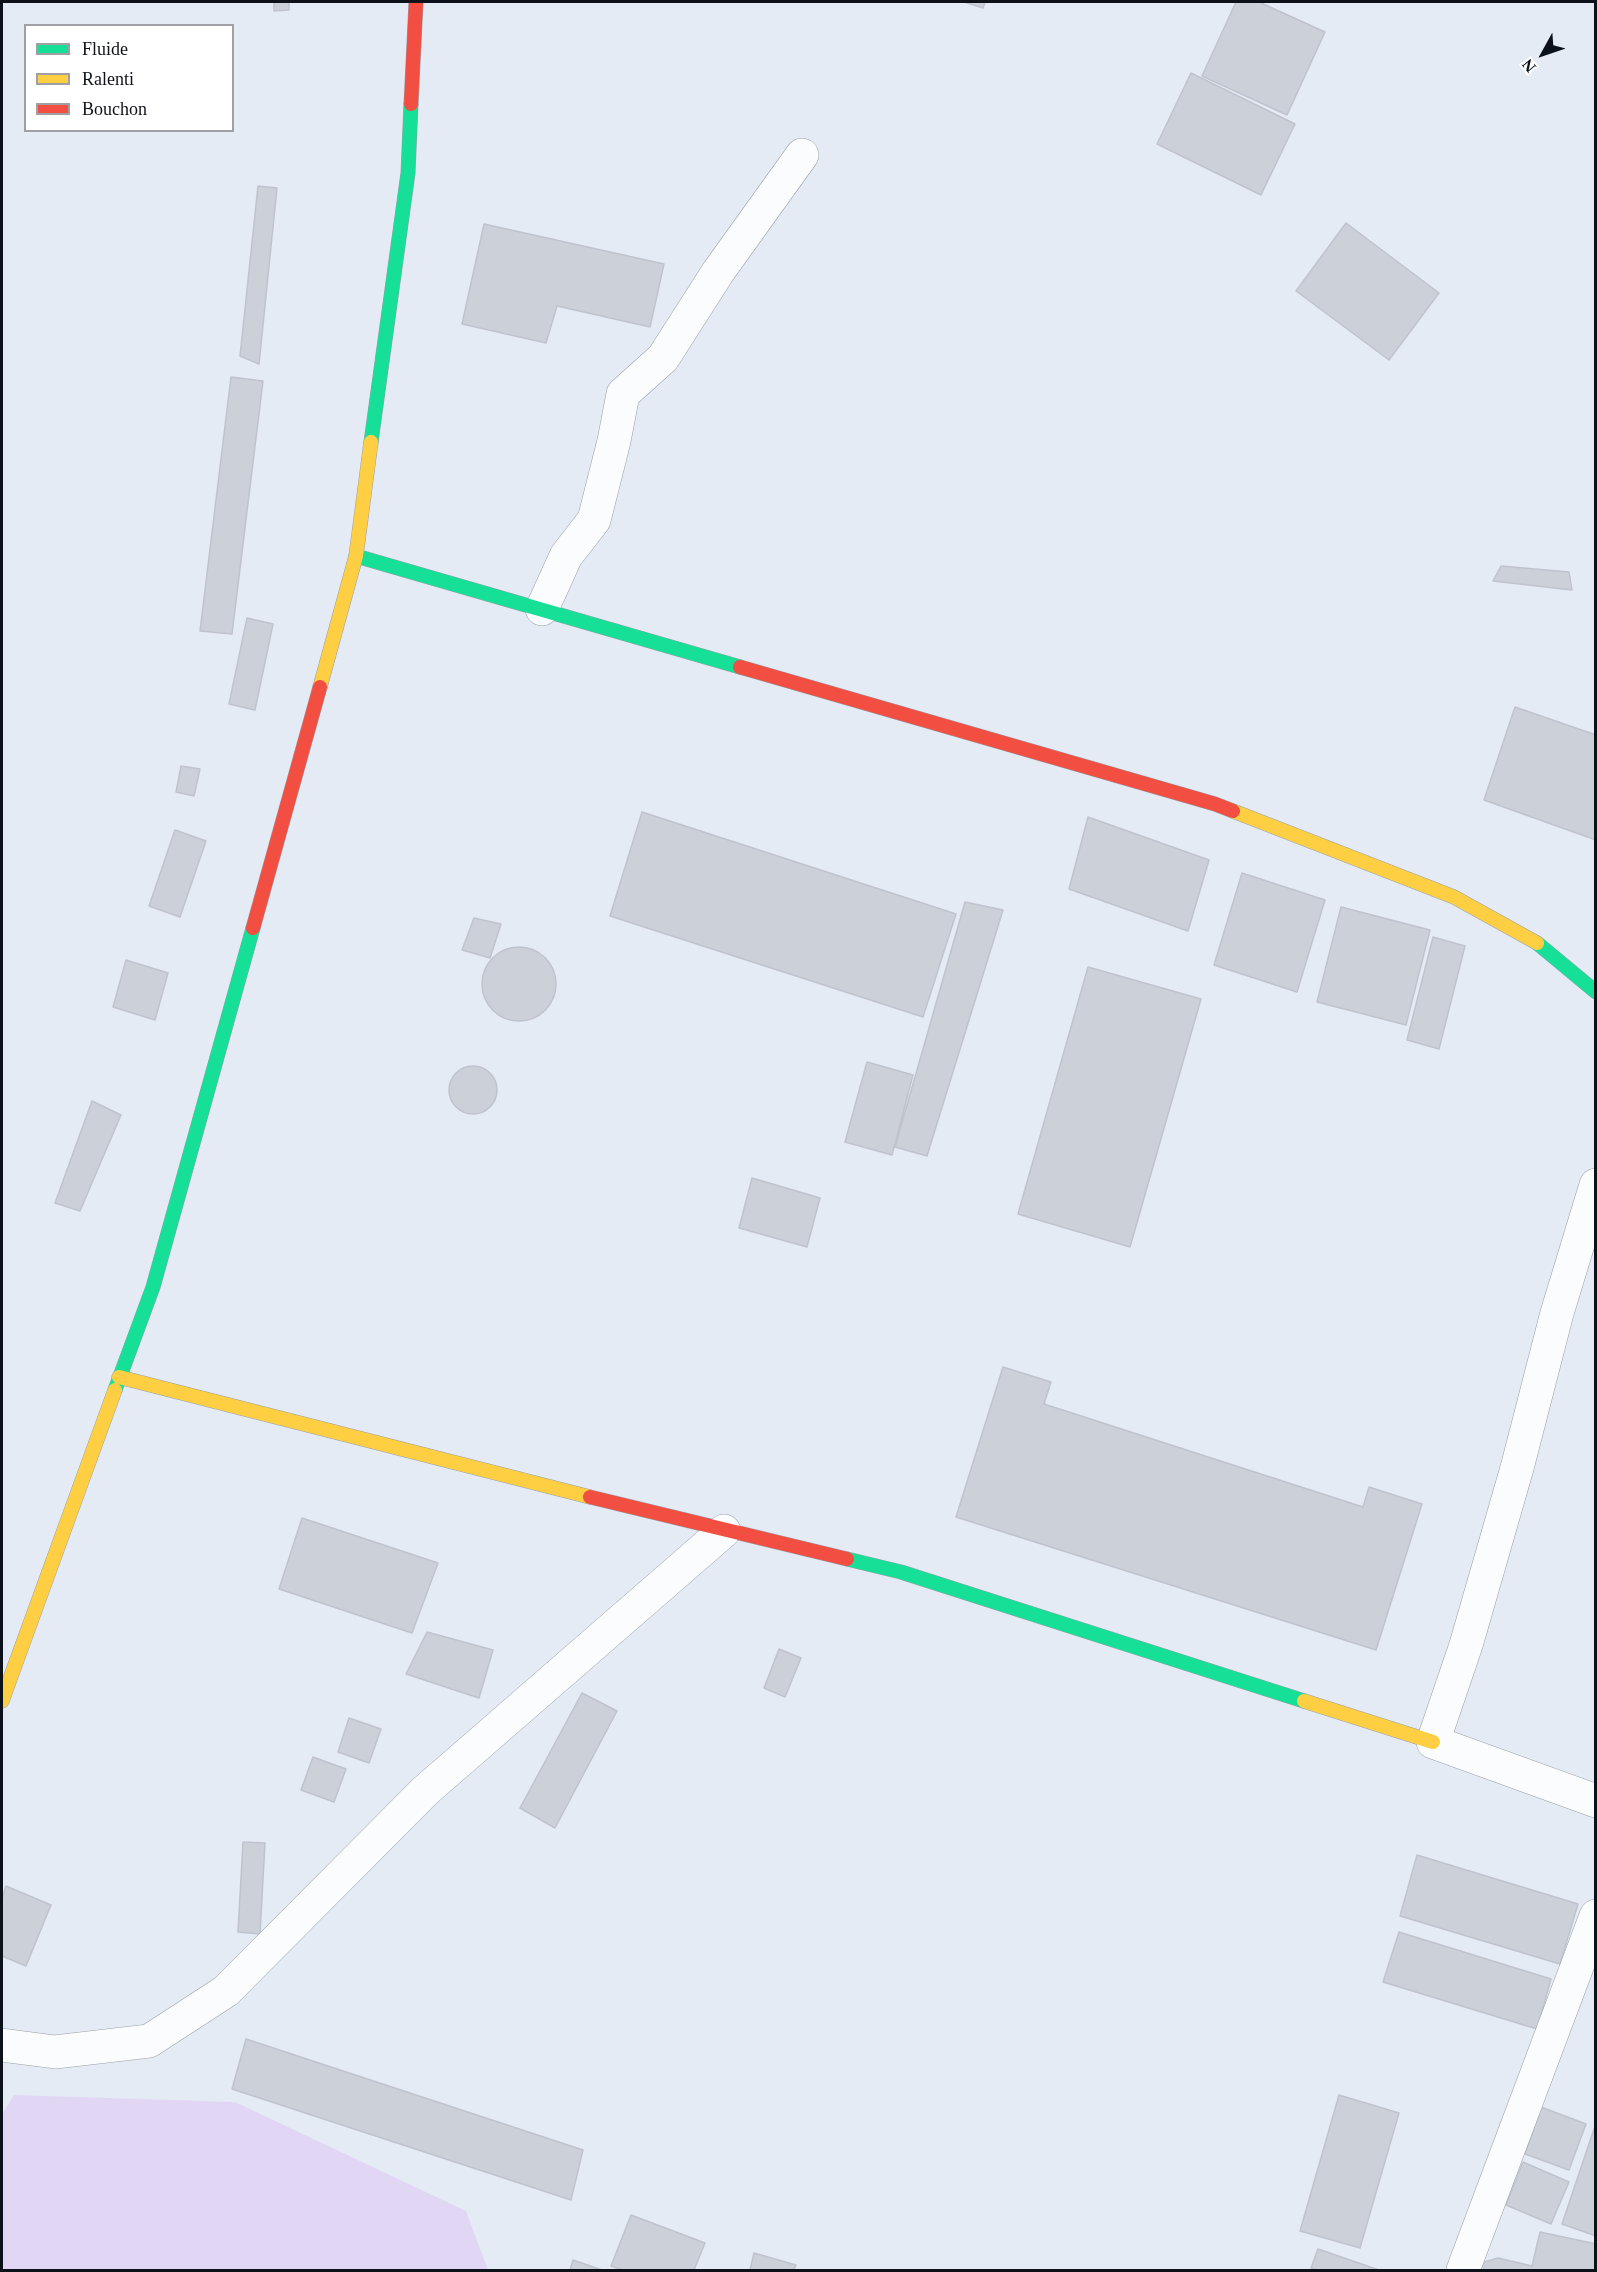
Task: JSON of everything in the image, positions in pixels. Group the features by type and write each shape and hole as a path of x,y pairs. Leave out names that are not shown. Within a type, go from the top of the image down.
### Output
{"street":[{"path":"2,1701 153,1287 356,556 408,173 416,2"},
{"path":"542,609 566,556 594,520 623,394 663,358 718,272 802,155"},
{"path":"356,556 1215,804 1454,897 1539,944 1596,992"},
{"path":"1433,1742 1466,1645 1514,1479 1557,1313 1596,1185"},
{"path":"120,1377 724,1531 901,1572 1433,1742 1596,1801"},
{"path":"2,2045 55,2052 149,2041 226,1991 425,1791 724,1531"},
{"path":"1463,2271 1596,1916"}],"shaded area":[{"path":"14,2095 235,2102 466,2211 488,2270 2,2270 2,2114"}],"building":[{"path":"274,2 289,2 289,10 274,11"},
{"path":"964,2 985,2 983,8"},
{"path":"1236,2 1259,2 1325,32 1287,115 1202,76"},
{"path":"1191,73 1295,124 1261,195 1157,144"},
{"path":"258,186 277,188 259,364 240,356"},
{"path":"1346,223 1439,293 1389,360 1296,291"},
{"path":"484,224 664,264 650,327 557,306 546,343 462,324"},
{"path":"231,377 263,381 232,634 200,631"},
{"path":"1501,566 1569,572 1572,590 1493,581"},
{"path":"247,618 273,624 255,710 229,704"},
{"path":"1515,707 1596,735 1596,840 1484,800"},
{"path":"181,766 200,769 194,796 176,792"},
{"path":"642,812 956,914 923,1017 610,916"},
{"path":"1088,817 1209,860 1188,931 1069,889"},
{"path":"175,830 206,841 180,917 149,906"},
{"path":"1242,873 1325,900 1297,992 1214,965"},
{"path":"965,902 1003,910 927,1156 895,1147"},
{"path":"1341,907 1430,930 1406,1025 1317,1002"},
{"path":"474,918 501,924 490,958 462,950"},
{"path":"1433,937 1465,946 1439,1049 1407,1040"},
{"path":"519,947 533,950 545,958 553,970 556,984 553,998 545,1010 533,1018 519,1021 505,1018 493,1010 485,998 482,984 485,970 493,958 505,950"},
{"path":"126,960 168,973 155,1020 113,1007"},
{"path":"1088,967 1201,999 1130,1247 1018,1214"},
{"path":"867,1062 913,1075 892,1155 845,1142"},
{"path":"468,1066 478,1066 490,1073 497,1085 497,1095 490,1107 478,1114 468,1114 453,1103 449,1095 449,1085 460,1070"},
{"path":"92,1101 121,1115 80,1211 55,1203"},
{"path":"752,1178 820,1198 807,1247 739,1228"},
{"path":"1003,1367 1051,1382 1044,1404 1363,1507 1369,1487 1422,1504 1376,1650 956,1517"},
{"path":"302,1518 438,1563 412,1633 279,1589"},
{"path":"427,1632 493,1650 479,1698 406,1674"},
{"path":"779,1649 801,1658 785,1697 764,1688"},
{"path":"582,1693 617,1711 555,1828 520,1808"},
{"path":"349,1718 381,1729 369,1763 338,1752"},
{"path":"313,1757 346,1769 334,1802 301,1790"},
{"path":"243,1842 265,1843 260,1934 238,1932"},
{"path":"1417,1855 1578,1904 1560,1964 1400,1916"},
{"path":"6,1886 51,1905 26,1966 2,1956 2,1899"},
{"path":"1399,1932 1551,1979 1537,2029 1383,1982"},
{"path":"246,2039 583,2150 571,2200 232,2089"},
{"path":"1339,2095 1399,2113 1360,2248 1300,2231"},
{"path":"1541,2107 1586,2124 1569,2170 1525,2154"},
{"path":"1596,2126 1596,2236 1562,2224"},
{"path":"1523,2162 1569,2182 1551,2224 1506,2205"},
{"path":"631,2215 705,2243 694,2270 623,2270 611,2266"},
{"path":"1540,2232 1596,2244 1596,2270 1480,2270 1481,2263 1498,2258 1532,2266"},
{"path":"1318,2249 1379,2270 1311,2268"},
{"path":"754,2253 796,2265 794,2270 750,2270"},
{"path":"573,2260 602,2270 570,2270"}],"traffic: fast":[{"path":"371,442 408,173 411,104"},
{"path":"356,556 740,667"},
{"path":"115,1390 153,1287 253,928"},
{"path":"1537,943 1596,992"},
{"path":"847,1559 901,1572 1304,1701"}],"traffic: slow":[{"path":"320,687 356,556 371,442"},
{"path":"1233,811 1454,897 1537,943"},
{"path":"119,1377 590,1497"},
{"path":"2,1701 115,1390"},
{"path":"1304,1701 1433,1742"}],"traffic: jam":[{"path":"411,104 416,2"},
{"path":"740,667 1233,811"},
{"path":"253,928 320,687"},
{"path":"590,1497 847,1559"}]}
